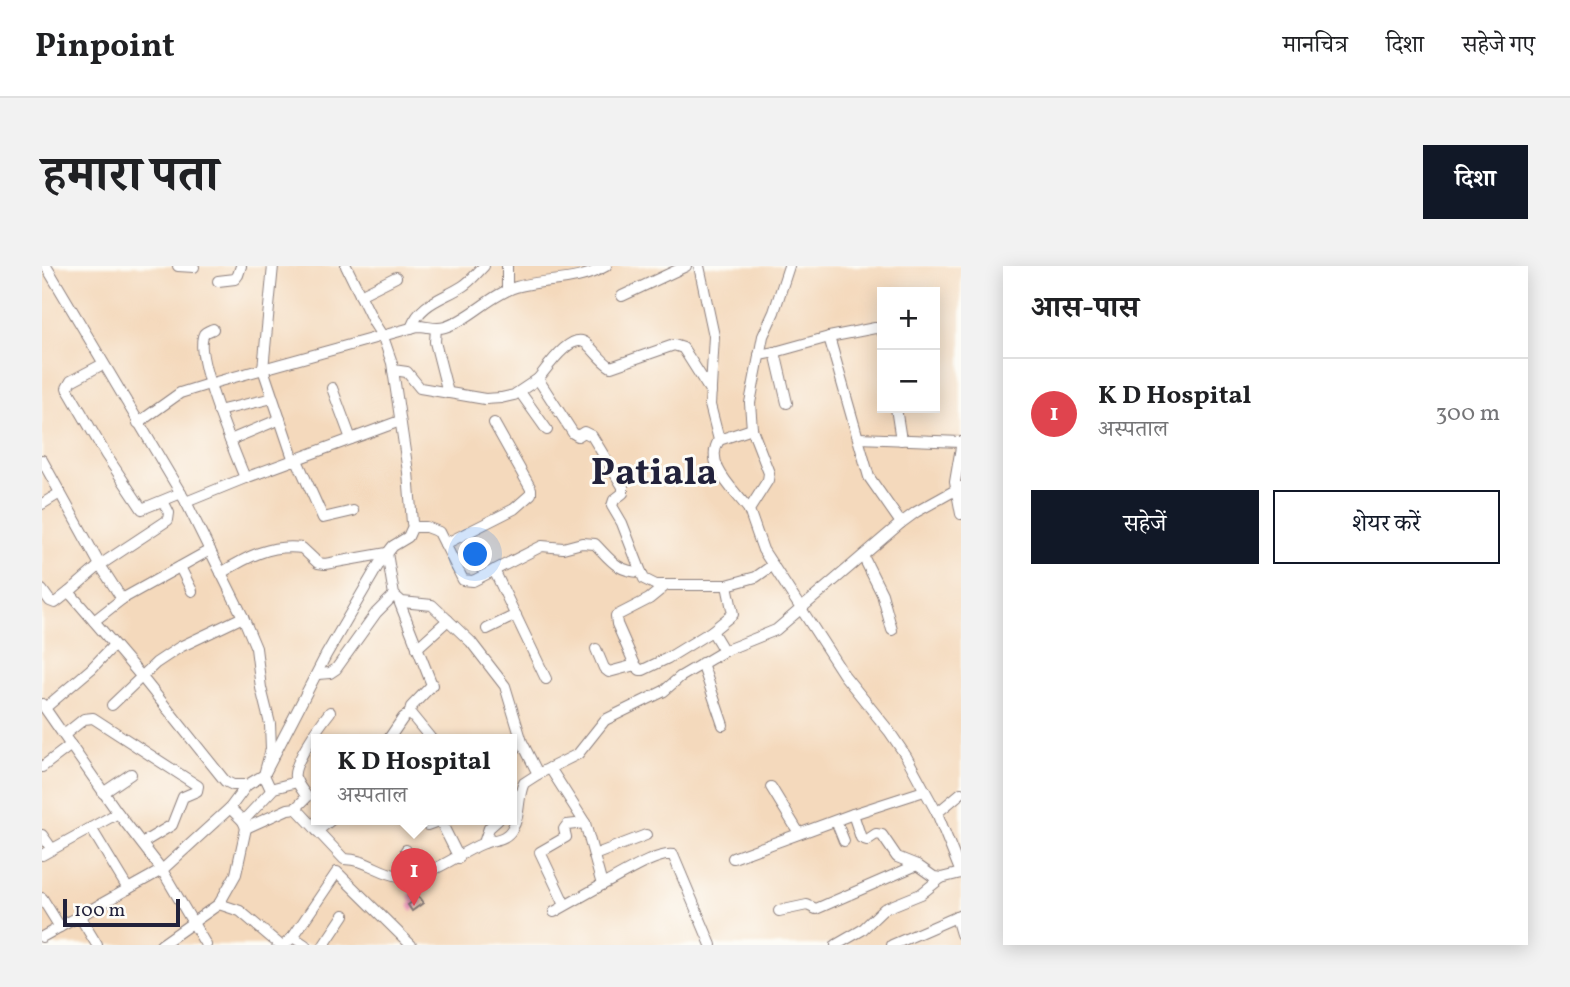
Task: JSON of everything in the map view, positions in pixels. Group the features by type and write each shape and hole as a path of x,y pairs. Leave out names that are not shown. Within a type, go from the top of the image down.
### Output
{"street":[{"path":"60,266 48,269 183,497 256,648 270,724 271,749 264,775 271,790"},
{"path":"178,266 194,267"},
{"path":"218,281 235,279 240,266"},
{"path":"273,266 263,369 296,460 323,518 353,511"},
{"path":"42,937 162,870 230,808 247,785 264,775 338,634 387,554 393,546 408,537 413,526 393,370 383,337 346,266"},
{"path":"411,328 414,319 426,306 463,286 484,266"},
{"path":"507,266 507,290"},
{"path":"138,423 174,397 209,384 411,328 448,326 507,290 575,279 606,266"},
{"path":"622,296 686,266"},
{"path":"699,266 714,336 711,412 719,440 713,455 715,466 749,510 763,550 844,675 889,730 906,756 957,850 961,873 942,878 934,877 897,857 883,835 876,834 867,840 861,838 853,814"},
{"path":"749,510 768,480 769,473 752,429 750,403 762,336 775,312 789,266"},
{"path":"360,295 396,277"},
{"path":"436,328 435,342 448,393"},
{"path":"759,355 829,337 877,328"},
{"path":"213,329 203,337 205,372 245,478"},
{"path":"829,337 869,477 901,523"},
{"path":"393,370 407,372 420,387 495,399 520,392 538,379 562,350 578,340 584,341 611,367 674,345 683,348 711,391"},
{"path":"775,352 787,403"},
{"path":"103,364 71,381 67,388 140,508 144,510 163,501 245,478 400,421"},
{"path":"538,379 573,433 578,436 584,432 592,436 623,488 623,493 614,500 612,506 626,531 644,579 649,583 665,586 727,585 756,577 773,565"},
{"path":"332,388 351,439"},
{"path":"520,392 547,430"},
{"path":"218,411 273,398"},
{"path":"897,413 901,440"},
{"path":"230,440 280,419"},
{"path":"445,544 514,509 531,494 531,489 494,423"},
{"path":"719,440 752,429"},
{"path":"859,438 961,445 955,474 961,514"},
{"path":"42,460 100,565 122,599"},
{"path":"517,815 524,783 578,754 605,720 664,691 702,663 724,651 776,630 901,523 958,489"},
{"path":"42,504 60,493"},
{"path":"42,590 50,601 55,603 100,565 168,520 169,513 163,501"},
{"path":"413,526 433,529 441,536 466,582 542,546 563,548 590,542 616,567 641,572"},
{"path":"221,573 258,551 284,547 302,548 318,563 325,565 387,554"},
{"path":"94,621 122,599 210,550"},
{"path":"387,554 396,598 416,648 432,678 432,685 411,707 410,713 392,734"},
{"path":"863,556 882,594 892,630"},
{"path":"180,567 192,591"},
{"path":"494,570 546,679"},
{"path":"665,586 649,599 616,616 635,665 640,670 651,667 712,631 733,614 727,585"},
{"path":"69,592 225,781 233,785 247,785"},
{"path":"318,674 330,673 336,669 376,613 396,598 429,603 471,642 505,686 522,741 538,774"},
{"path":"487,629 516,615"},
{"path":"112,705 141,676 180,647 243,617"},
{"path":"416,648 448,620"},
{"path":"712,631 724,651"},
{"path":"114,645 91,668 44,706 103,793 162,870 206,945"},
{"path":"596,649 607,671 635,665"},
{"path":"702,663 723,725"},
{"path":"316,734 330,712"},
{"path":"410,713 427,734"},
{"path":"64,736 87,717 93,718 198,786 195,792 183,797 172,825 142,843"},
{"path":"245,824 296,808 311,798 295,776 296,768 311,742"},
{"path":"42,766 71,745"},
{"path":"550,768 585,823 602,885"},
{"path":"103,793 131,774"},
{"path":"161,945 219,904 234,880 245,824 271,790 297,782"},
{"path":"771,787 799,833"},
{"path":"733,858 924,791"},
{"path":"937,813 961,793"},
{"path":"230,808 245,824"},
{"path":"296,808 311,824"},
{"path":"42,835 47,852 118,813"},
{"path":"836,821 844,841"},
{"path":"565,905 540,852 566,837 564,829 567,825 585,823"},
{"path":"312,825 344,859 359,860 393,874 414,875 508,835 514,825"},
{"path":"317,831 325,825"},
{"path":"442,825 459,858"},
{"path":"484,843 493,825"},
{"path":"91,828 128,889"},
{"path":"594,855 646,835"},
{"path":"406,850 414,875"},
{"path":"554,912 656,858 666,854 673,855 711,945"},
{"path":"219,904 240,911 282,945 293,937 344,859"},
{"path":"779,911 804,905 816,909 917,866"},
{"path":"337,872 411,945"},
{"path":"835,945 862,930 878,913 921,894 942,878"},
{"path":"42,898 60,927"},
{"path":"324,945 344,915"},
{"path":"892,945 959,916 961,934"},
{"path":"80,917 97,945"},
{"path":"293,937 305,945"}],"building":[{"path":"414,891 423,903 412,911 408,905 412,902 408,896"}],"place":[{"name":"K D Hospital","path":"414,906"}],"district":[{"name":"Patiala","path":"654,474"}]}
